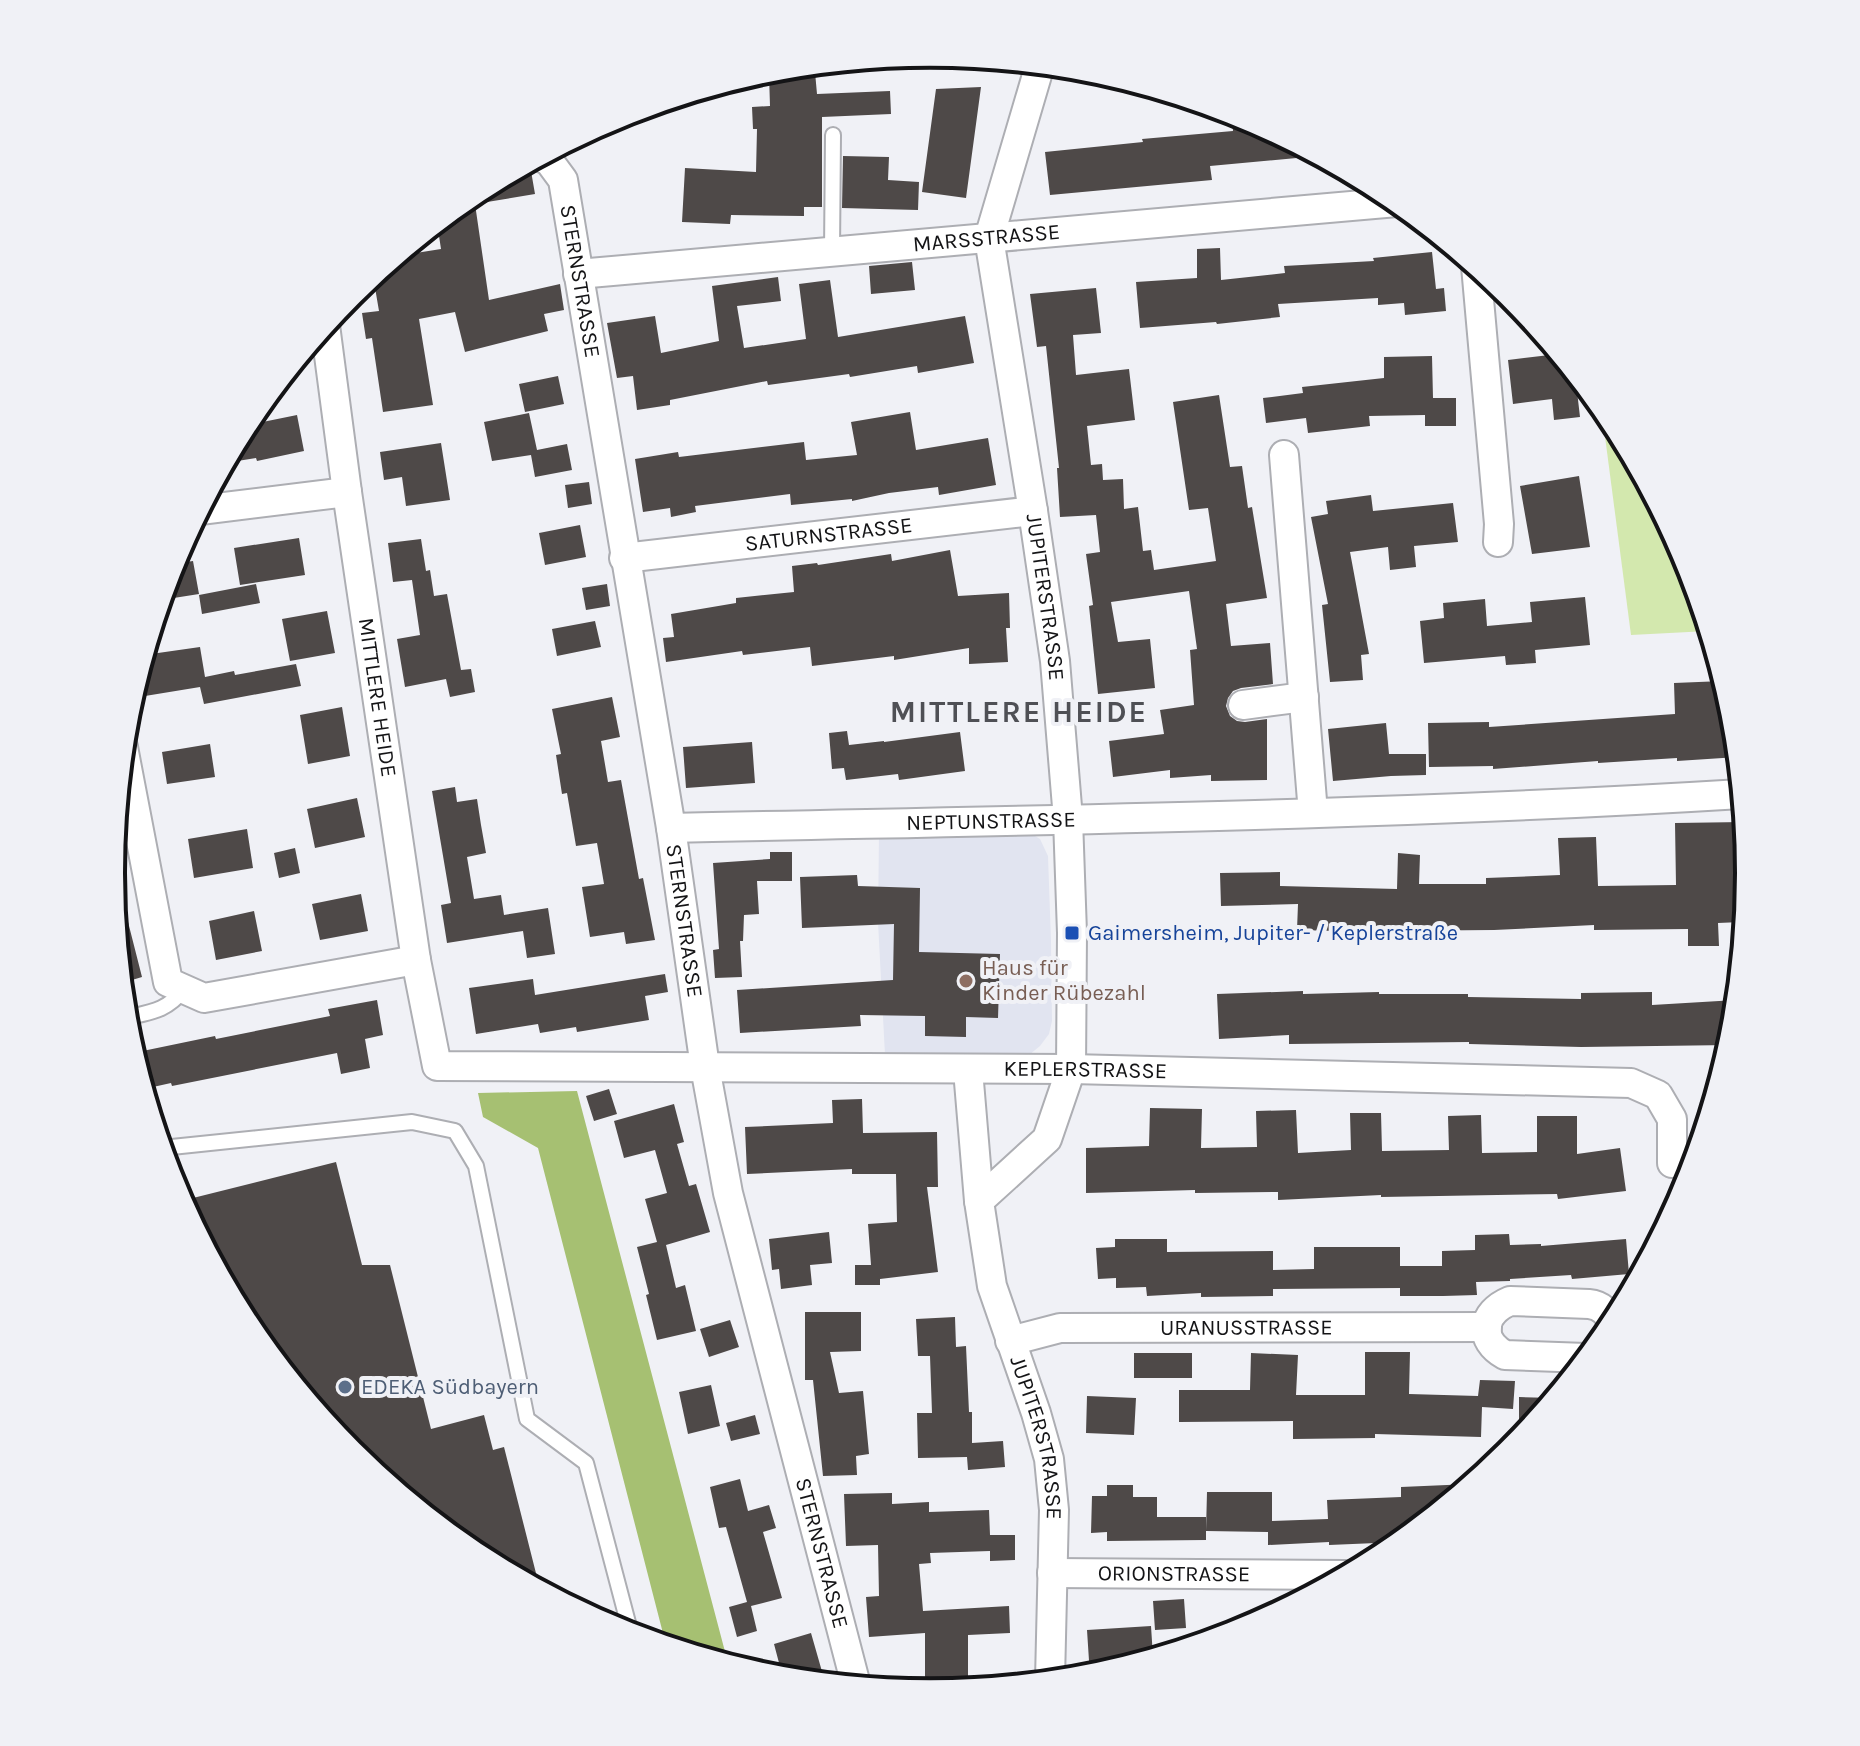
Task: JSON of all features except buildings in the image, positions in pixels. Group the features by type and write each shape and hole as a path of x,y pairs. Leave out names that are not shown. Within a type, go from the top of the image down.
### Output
{"street":[{"name":"JUPITERSTRASSE","path":"979,1201 1047,1139 1071,1069 1072,933 1068,819 1055,661 989,238 1037,75"},
{"name":"STERNSTRASSE","path":"551,164 563,180 671,828 705,1067 728,1193 853,1674"},
{"name":"MARSSTRASSE","path":"578,274 1377,204"},
{"path":"1478,284 1498,509 1498,542"},
{"name":"MITTLERE HEIDE","path":"327,340 416,960 437,1066"},
{"path":"1284,455 1313,813"},
{"path":"213,508 347,492"},
{"name":"SATURNSTRASSE","path":"624,558 1033,511"},
{"path":"1243,705 1304,697"},
{"path":"130,785 168,982 204,998 416,960"},
{"name":"NEPTUNSTRASSE","path":"671,828 1313,813 1580,804 1731,795"},
{"name":"KEPLERSTRASSE","path":"437,1066 1071,1069 1631,1083 1658,1095 1672,1119 1672,1163"},
{"name":"JUPITERSTRASSE","path":"968,1070 979,1201 992,1286 1049,1459 1054,1510 1050,1669"},
{"path":"1573,1358 1505,1355 1494,1349 1488,1339 1490,1315 1510,1301 1595,1304 1605,1310"},
{"name":"URANUSSTRASSE","path":"1010,1341 1060,1328 1487,1327"},
{"name":"ORIONSTRASSE","path":"1052,1573 1323,1575"}],"lane":[{"path":"832,252 833,135"},
{"path":"138,1015 160,1010 174,1001 184,989"},
{"path":"173,1147 412,1122 455,1131 476,1166 527,1419 586,1463 627,1619"}],"shaded area":[{"name":"Haus für Kinder Rübezahl","path":"1022,828 1040,839 1048,856 1052,1021 1049,1034 1029,1055 1014,1057 885,1055 878,922 879,832"}],"green space":[{"path":"1605,435 1652,517 1674,565 1698,632 1631,635"},
{"path":"577,1091 725,1652 663,1632 538,1148 483,1117 478,1093"}],"place":[{"name":"Gaimersheim, Jupiter- / Keplerstraße","path":"1072,933"},
{"name":"Haus für Kinder Rübezahl","path":"966,981"},
{"name":"EDEKA Südbayern","path":"345,1387"}],"district":[{"name":"MITTLERE HEIDE","path":"1019,712"}]}
